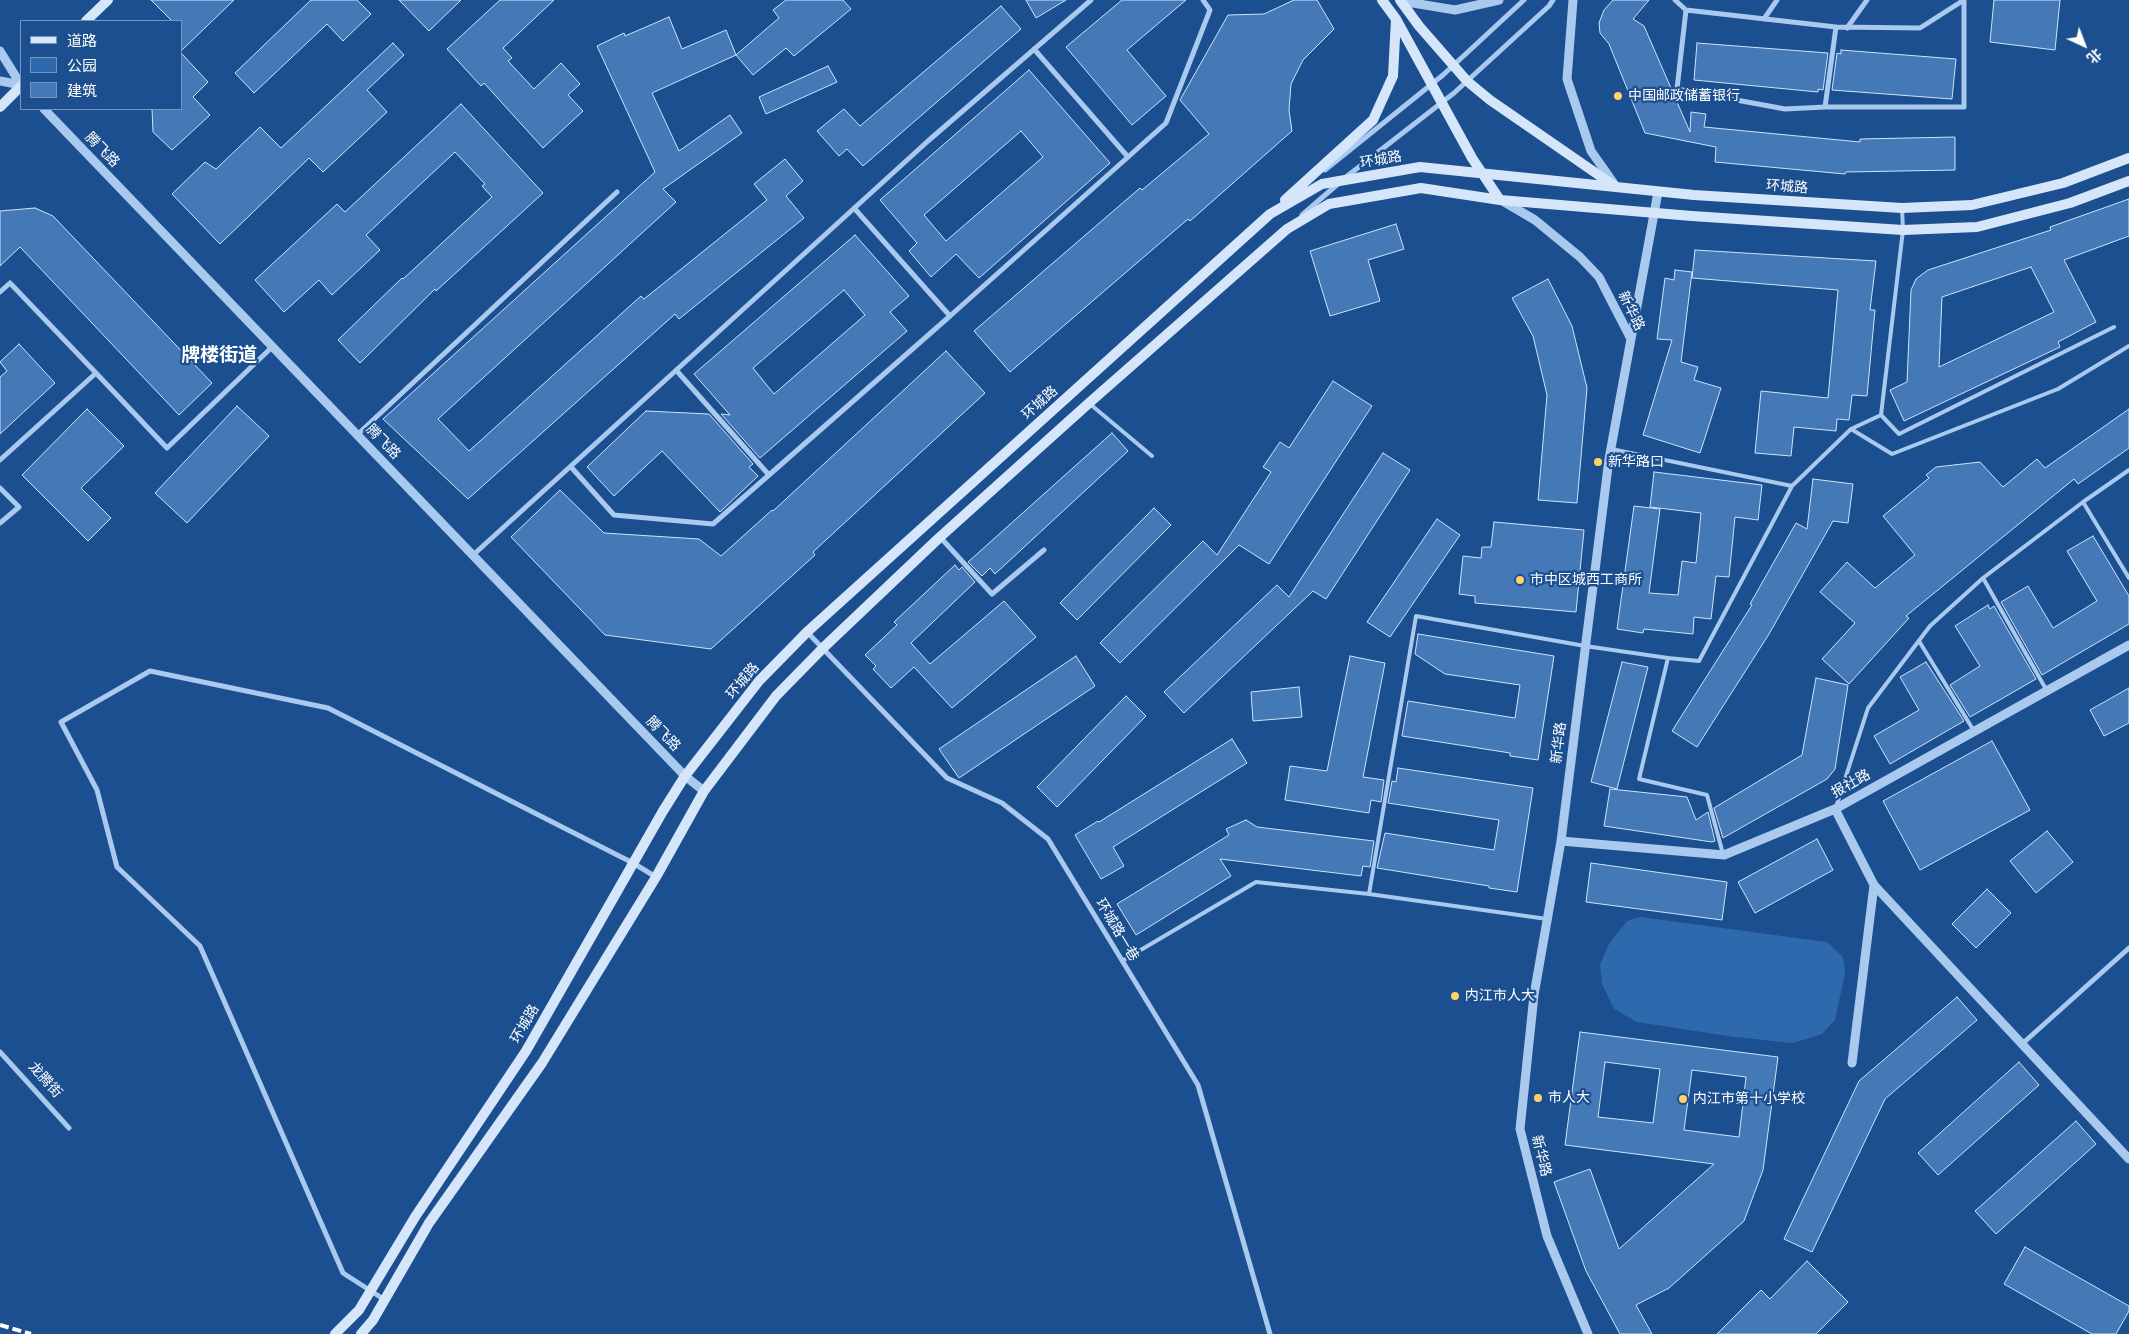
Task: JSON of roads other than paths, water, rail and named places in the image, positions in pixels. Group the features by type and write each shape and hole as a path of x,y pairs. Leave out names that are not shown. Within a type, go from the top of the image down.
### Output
{"main road":[{"path":"87,20 108,0"},
{"path":"1382,0 1396,19 1482,174 1500,200"},
{"path":"1401,1 1419,26 1467,81 1490,100 1617,187"},
{"path":"1270,214 1373,120 1393,76 1396,19"},
{"path":"0,107 20,86"},
{"name":"环城路","path":"335,1334 359,1310 415,1217 526,1051 685,776 759,681 807,632 1270,214 1322,184 1420,167 1658,192 1902,208 1972,205 2063,183 2129,158"},
{"path":"360,1334 373,1320 429,1223 542,1063 656,877 704,791 776,696 823,648 940,538 1089,403 1287,229 1329,204 1421,188 1500,200 1654,213 1903,230 1976,227 2070,203 2129,181"}],"street":[{"path":"472,556 928,141 1091,0"},
{"path":"571,466 614,515 713,524 1166,123 1210,10 1203,0"},
{"path":"1401,1 1455,10 1499,0"},
{"path":"1270,214 1432,84 1524,0"},
{"path":"1287,229 1341,181 1467,81 1549,6 1553,0"},
{"path":"1573,0 1567,79 1591,151 1617,187"},
{"path":"1675,0 1686,10 1847,28 1920,28 1964,1"},
{"path":"1764,19 1777,0"},
{"path":"1847,28 1867,0"},
{"path":"1686,10 1678,88 1785,109 1825,107 1964,107 1964,1"},
{"path":"1825,107 1836,27"},
{"path":"1034,49 1128,157"},
{"path":"0,51 20,83"},
{"path":"0,81 20,85"},
{"name":"腾飞路","path":"45,110 472,556 685,776 704,791"},
{"path":"357,435 617,192"},
{"path":"1631,339 1658,192"},
{"name":"新华路","path":"1500,200 1535,220 1580,257 1598,277 1631,339 1611,449 1560,841 1534,995 1520,1129 1547,1236 1588,1334"},
{"path":"854,208 950,316"},
{"path":"0,292 10,283 167,448 272,347"},
{"path":"676,370 769,474"},
{"path":"0,460 96,373"},
{"path":"0,488 19,507 0,523"},
{"path":"940,538 992,594 1044,550"},
{"name":"环城路一巷","path":"807,632 947,778 1002,803 1048,839 1198,1085 1270,1334"},
{"name":"报社路","path":"1560,841 1724,855 1835,809 2129,645"},
{"path":"385,1300 343,1273 200,946 117,867 97,790 61,722 150,671 328,708 633,863 656,877"},
{"path":"1835,809 1874,885 2129,1159"},
{"path":"1852,1063 1874,885"},
{"path":"2022,1044 2129,948"},
{"name":"龙腾街","path":"0,1052 69,1128"}],"lane":[{"path":"1881,415 1903,230 1902,208"},
{"path":"1881,415 1899,434 2114,327"},
{"path":"1851,429 1892,454 2058,389 2129,346"},
{"path":"1089,403 1152,456"},
{"path":"1369,894 1416,616 1585,646 1699,661 1792,486 1851,429 1881,415"},
{"path":"1611,449 1792,486"},
{"path":"1835,809 1868,708 1930,626 1983,578 2083,502 2129,470"},
{"path":"2083,502 2129,578"},
{"path":"1983,578 2047,691"},
{"path":"1919,641 1974,731"},
{"path":"1668,658 1639,779 1707,795 1724,855"},
{"path":"1122,960 1256,882 1369,894 1547,919"}],"railway":[{"path":"0,1325 31,1334"}],"place":[{"name":"中国邮政储蓄银行","path":"1618,96"},
{"name":"新华路口","path":"1598,462"},
{"name":"市中区城西工商所","path":"1520,580"},
{"name":"内江市人大","path":"1455,996"},
{"name":"市人大","path":"1538,1098"},
{"name":"内江市第十小学校","path":"1683,1099"}],"district":[{"name":"牌楼街道","path":"219,356"}]}
